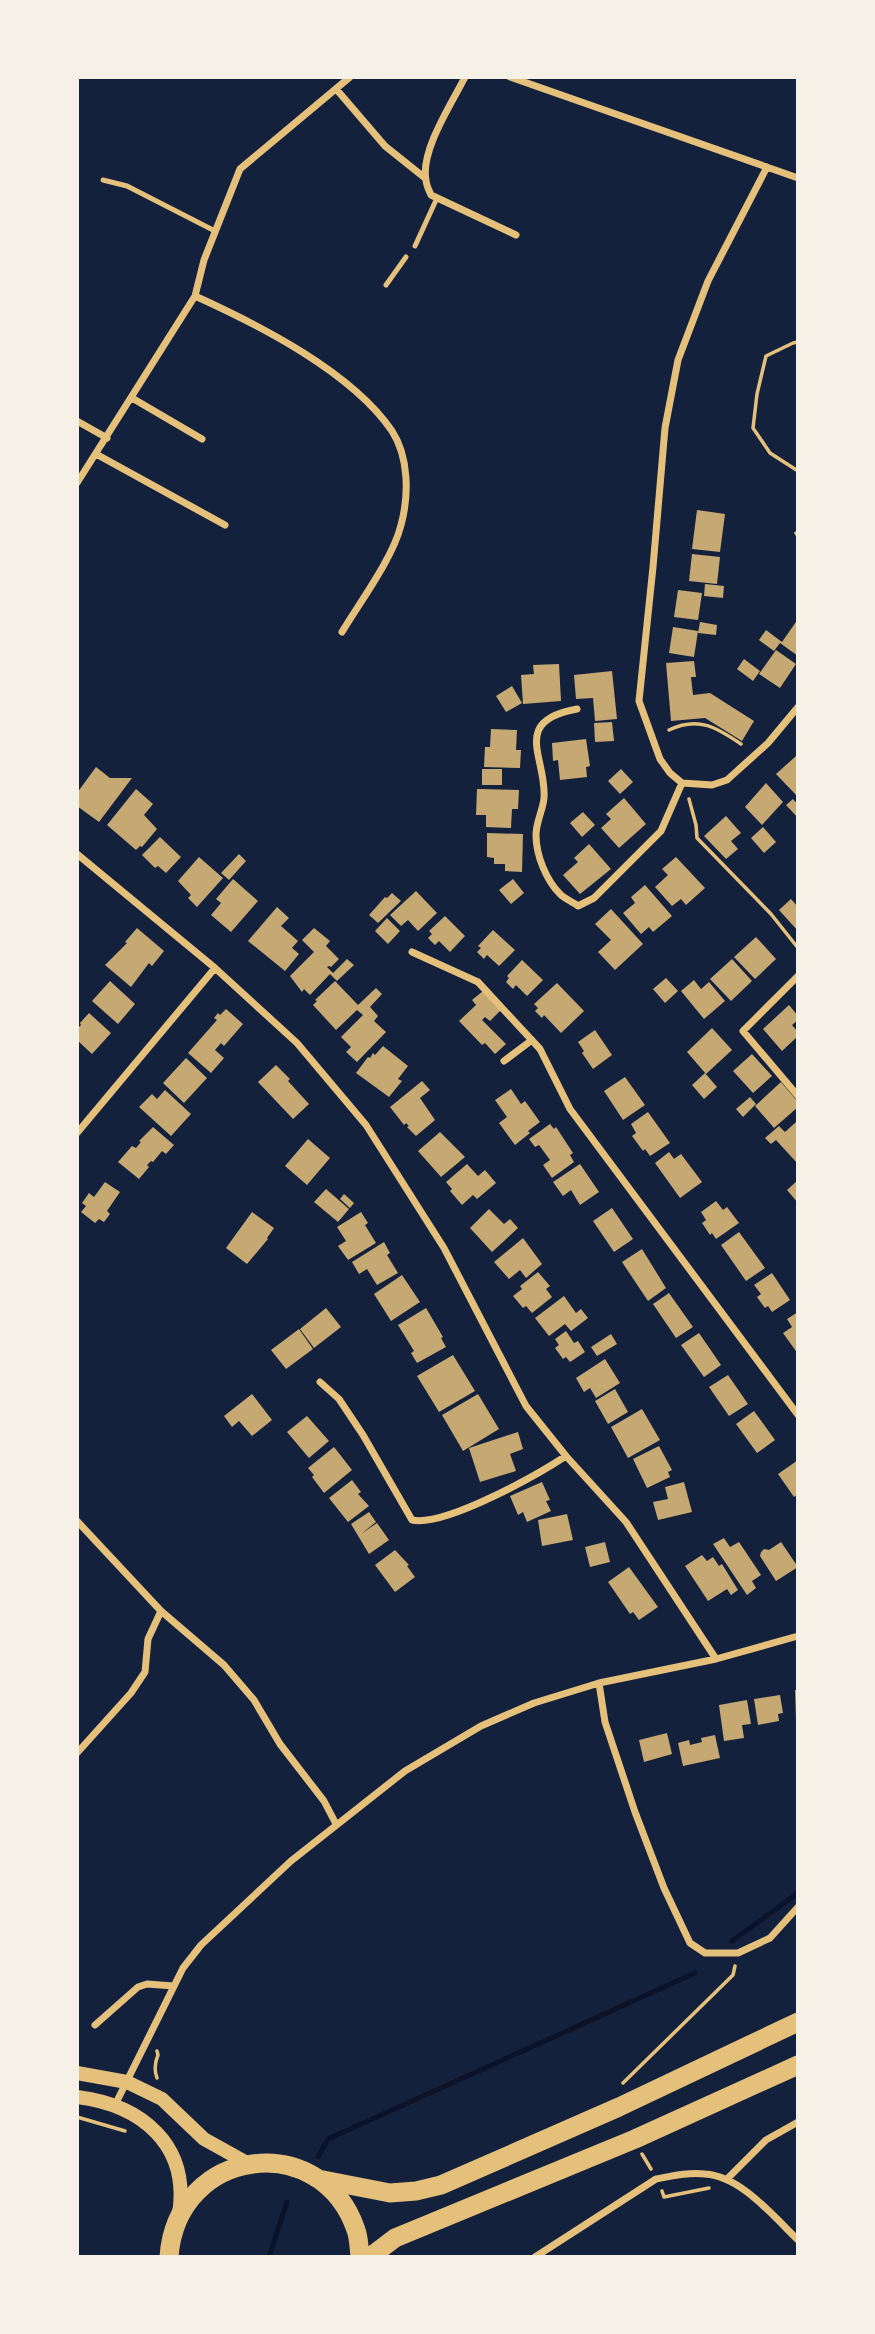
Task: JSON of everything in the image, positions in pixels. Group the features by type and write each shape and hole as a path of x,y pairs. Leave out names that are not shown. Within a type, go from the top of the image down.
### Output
{"highway":[{"path":"169,2257 170,2239 178,2215 192,2194 212,2178 237,2166 265,2162 293,2167 318,2179 390,2193 441,2185 619,2107 798,2022"},
{"path":"370,2257 396,2238 635,2140 798,2065"},
{"path":"318,2179 342,2202 357,2231 360,2257"}],"main road":[{"path":"77,2073 127,2082 162,2099 204,2139 249,2165"},
{"path":"77,2097 115,2105 151,2126 167,2144 178,2169 182,2194 178,2215"}],"street":[{"path":"77,483 195,296 204,260 240,169 350,77"},
{"path":"465,77 434,139 425,178 431,195 516,235"},
{"path":"510,77 798,178"},
{"path":"337,90 385,146 425,178"},
{"path":"767,167 708,281 678,360 665,428 639,701 660,759 670,773 684,783 712,785 727,780 768,743 798,707"},
{"path":"195,296 247,319 338,377 369,404 393,433 404,463 406,489 401,526 383,566 342,632"},
{"path":"132,398 202,439"},
{"path":"77,421 107,438"},
{"path":"96,454 225,525"},
{"path":"577,709 562,712 546,721 539,730 536,743 544,797 536,834 542,867 560,894 579,905 594,898 661,831 684,783"},
{"path":"77,855 215,968 297,1043 366,1125 444,1248 526,1406 566,1456 626,1522 716,1659"},
{"path":"412,952 478,982 540,1049 570,1109 798,1415"},
{"path":"77,1133 215,968"},
{"path":"798,976 743,1031 798,1096"},
{"path":"504,1061 532,1040"},
{"path":"320,1381 339,1399 363,1435 412,1520 430,1521 464,1508 532,1478 566,1456"},
{"path":"77,1521 161,1611 224,1665 254,1700 279,1745 324,1801 336,1824"},
{"path":"77,1753 131,1693 145,1672 148,1639 161,1611"},
{"path":"115,2105 183,1968 201,1945 256,1892 336,1824 405,1771 481,1726 534,1703 599,1684 716,1659 798,1636"},
{"path":"599,1684 605,1722 635,1812 664,1888 690,1943 705,1953 738,1953 770,1938 798,1908"},
{"path":"95,2025 138,1987 147,1984 174,1986"},
{"path":"727,2179 766,2140 798,2122"},
{"path":"535,2257 656,2179 678,2175 707,2174 727,2179 753,2197 798,2240"}],"lane":[{"path":"103,180 127,186 215,231"},
{"path":"415,246 437,198"},
{"path":"386,285 406,257"}],"path":[{"path":"798,342 766,356 757,394 753,428 770,453 798,471"},
{"path":"669,730 686,723 699,723 719,730 741,744"},
{"path":"684,783 697,838 771,914 798,948"},
{"path":"158,2055 155,2073 159,2084"},
{"path":"77,2117 134,2133"},
{"path":"656,2179 664,2197 711,2188 727,2179"}],"building":[{"path":"697,510 725,514 720,552 692,549"},
{"path":"692,554 720,557 717,584 689,581"},
{"path":"705,584 724,586 723,598 704,596"},
{"path":"678,590 702,593 698,620 674,617"},
{"path":"798,619 798,656 780,643 774,651 759,640 766,630 782,642"},
{"path":"700,622 717,625 716,635 698,633"},
{"path":"673,627 698,631 694,657 669,653"},
{"path":"776,650 796,664 780,688 759,674"},
{"path":"744,659 760,671 753,681 737,669"},
{"path":"694,661 696,677 691,677 693,695 710,693 754,721 742,741 705,718 671,721 666,663"},
{"path":"559,664 561,701 523,704 521,675 534,674 533,665"},
{"path":"612,671 617,719 595,721 593,698 576,699 574,675"},
{"path":"512,686 522,703 506,712 496,696"},
{"path":"612,722 614,741 595,742 594,723"},
{"path":"491,729 517,730 516,750 521,750 520,768 484,767 485,747 490,747"},
{"path":"586,739 590,766 586,767 587,777 560,780 558,760 553,761 552,743"},
{"path":"796,756 798,793 796,795 776,774"},
{"path":"96,767 110,778 132,778 99,822 77,806 77,793"},
{"path":"482,769 502,769 502,785 482,785"},
{"path":"621,769 633,782 620,794 608,781"},
{"path":"766,783 783,802 762,825 745,807"},
{"path":"136,789 153,804 144,815 157,829 142,847 136,850 107,825"},
{"path":"477,789 519,790 518,809 512,809 511,828 486,827 486,815 476,815"},
{"path":"624,798 646,824 619,848 601,828 611,819 606,814"},
{"path":"793,799 798,805 798,818 786,805"},
{"path":"583,812 595,825 582,837 570,823"},
{"path":"726,816 741,833 731,841 738,849 726,859 704,836"},
{"path":"763,827 776,842 764,853 751,838"},
{"path":"487,833 523,834 522,872 505,871 505,864 494,864 494,858 487,857"},
{"path":"160,837 181,857 166,873 158,866 155,868 142,855"},
{"path":"589,844 611,869 580,894 563,875 578,862 574,858"},
{"path":"239,854 246,861 229,880 221,873"},
{"path":"199,857 223,878 197,907 188,898 191,895 178,881"},
{"path":"676,857 705,888 686,905 681,899 672,906 655,887 668,875 662,869"},
{"path":"233,879 258,901 231,932 211,915 221,903 216,899"},
{"path":"513,879 524,893 511,904 499,890"},
{"path":"645,885 672,916 653,932 649,927 641,934 623,913 635,903 631,897"},
{"path":"416,891 437,913 418,931 408,920 401,926 390,915"},
{"path":"392,893 401,901 378,923 369,915"},
{"path":"791,899 798,907 798,931 779,910"},
{"path":"277,907 289,918 281,926 298,941 292,948 299,954 285,971 248,941"},
{"path":"611,909 643,944 615,970 598,952 611,940 595,924"},
{"path":"445,916 465,936 450,952 439,941 435,945 428,938 432,934 429,931"},
{"path":"387,918 400,931 388,944 375,931"},
{"path":"137,928 164,951 152,966 149,963 131,987 105,965 127,943 125,942"},
{"path":"314,928 330,941 326,946 339,959 331,967 327,967 333,973 347,959 354,965 337,981 330,974 310,995 304,989 302,992 290,976 314,952 302,940"},
{"path":"493,930 515,950 499,966 487,955 484,959 477,952 481,948 478,946"},
{"path":"756,937 776,959 755,979 734,957"},
{"path":"732,959 752,981 731,1001 710,979"},
{"path":"522,960 543,980 527,996 516,985 513,989 506,982 509,978 507,976"},
{"path":"666,978 678,991 665,1003 653,989"},
{"path":"694,980 701,989 709,982 725,1001 704,1019 681,991"},
{"path":"110,981 135,1004 118,1024 92,1001"},
{"path":"335,981 358,1005 376,988 382,994 370,1007 378,1016 374,1021 386,1032 357,1062 346,1052 351,1047 341,1037 363,1015 357,1010 336,1030 313,1005"},
{"path":"557,983 584,1011 561,1033 544,1015 542,1018 535,1011 538,1008 534,1004"},
{"path":"483,991 501,1010 490,1021 485,1017 482,1020 506,1044 495,1054 485,1043 482,1045 459,1021 476,1005 472,1000"},
{"path":"789,1005 798,1016 798,1020 792,1025 798,1036 782,1051 763,1029"},
{"path":"226,1009 243,1024 224,1046 221,1043 215,1050 224,1058 211,1073 188,1053 217,1020 214,1018 218,1013 220,1015"},
{"path":"89,1013 111,1033 92,1054 77,1040 77,1029"},
{"path":"712,1028 732,1050 706,1074 687,1052"},
{"path":"595,1030 612,1055 593,1069 578,1042"},
{"path":"383,1046 408,1066 398,1079 402,1081 389,1097 356,1073 368,1057 373,1053 375,1055"},
{"path":"752,1054 772,1076 753,1093 733,1071"},
{"path":"186,1058 207,1078 184,1103 163,1083"},
{"path":"276,1065 309,1104 293,1119 258,1082"},
{"path":"705,1073 717,1087 704,1099 692,1085"},
{"path":"625,1077 645,1105 623,1120 604,1091"},
{"path":"422,1081 430,1090 420,1098 435,1120 416,1136 390,1107"},
{"path":"781,1082 798,1102 798,1107 774,1128 755,1106"},
{"path":"511,1089 521,1104 525,1101 540,1122 515,1145 499,1123 507,1117 495,1100"},
{"path":"165,1090 191,1114 171,1136 139,1107 152,1094 157,1099"},
{"path":"750,1097 756,1104 743,1117 736,1109"},
{"path":"648,1112 670,1143 650,1156 632,1136 636,1133 631,1124"},
{"path":"796,1122 798,1164 776,1140 771,1144 765,1138 779,1126 785,1132"},
{"path":"550,1124 554,1129 556,1127 573,1153 570,1155 574,1162 552,1178 543,1165 550,1160 539,1145 535,1147 529,1139"},
{"path":"153,1127 174,1145 166,1154 162,1151 151,1161 139,1179 118,1162 132,1146 136,1148"},
{"path":"440,1132 465,1157 441,1177 418,1151"},
{"path":"308,1139 330,1158 307,1185 285,1166"},
{"path":"669,1152 674,1159 681,1154 702,1182 680,1198 655,1163"},
{"path":"467,1164 478,1176 485,1170 496,1183 477,1199 473,1195 462,1205 446,1182"},
{"path":"580,1164 599,1192 580,1205 571,1190 563,1196 553,1182"},
{"path":"798,1180 798,1203 787,1190"},
{"path":"105,1182 120,1192 107,1211 110,1214 104,1222 99,1219 95,1223 81,1212 86,1206 82,1203 89,1193 94,1197"},
{"path":"326,1189 349,1209 338,1222 314,1202"},
{"path":"344,1194 354,1203 350,1208 340,1199"},
{"path":"716,1201 723,1210 727,1207 739,1223 716,1239 702,1223 706,1220 701,1212"},
{"path":"612,1208 633,1239 614,1252 593,1221"},
{"path":"489,1209 504,1224 510,1219 518,1228 492,1252 470,1228"},
{"path":"252,1212 274,1228 247,1264 226,1248"},
{"path":"361,1212 376,1243 348,1260 338,1246 346,1241 337,1227"},
{"path":"739,1232 765,1268 746,1281 721,1245"},
{"path":"523,1238 542,1264 526,1278 520,1270 509,1279 494,1262"},
{"path":"384,1242 390,1253 387,1255 398,1273 377,1285 367,1269 359,1274 352,1262"},
{"path":"642,1249 666,1288 648,1301 622,1262"},
{"path":"538,1272 550,1286 546,1289 552,1297 532,1313 526,1306 523,1308 513,1296 522,1289 520,1286"},
{"path":"772,1273 790,1300 772,1312 768,1306 765,1308 757,1297 761,1294 754,1285"},
{"path":"402,1275 420,1302 391,1321 374,1294"},
{"path":"669,1293 693,1327 676,1338 653,1304"},
{"path":"564,1296 576,1313 581,1309 588,1318 571,1331 565,1324 549,1336 535,1318"},
{"path":"326,1308 341,1327 314,1348 300,1329"},
{"path":"426,1308 446,1347 417,1363 411,1353 414,1351 398,1325"},
{"path":"798,1312 798,1354 783,1333 792,1327 787,1319"},
{"path":"299,1329 313,1349 286,1369 271,1350"},
{"path":"566,1331 574,1343 578,1341 585,1352 570,1362 566,1357 563,1359 555,1348 559,1345 555,1339"},
{"path":"699,1333 721,1365 704,1377 681,1345"},
{"path":"611,1334 617,1344 597,1356 591,1347"},
{"path":"453,1355 475,1391 439,1412 417,1376"},
{"path":"605,1359 620,1383 596,1398 590,1388 584,1392 576,1378"},
{"path":"728,1375 748,1404 729,1416 709,1387"},
{"path":"615,1389 628,1412 608,1424 595,1401"},
{"path":"252,1394 272,1420 252,1436 239,1421 232,1427 224,1416"},
{"path":"478,1394 499,1429 463,1451 442,1415"},
{"path":"642,1409 660,1440 628,1458 611,1427"},
{"path":"754,1411 775,1440 757,1453 736,1424"},
{"path":"307,1416 329,1441 309,1458 287,1432"},
{"path":"518,1432 523,1449 510,1454 516,1471 480,1482 469,1448"},
{"path":"659,1446 672,1470 668,1472 670,1477 647,1488 633,1459"},
{"path":"334,1447 352,1470 324,1493 308,1468"},
{"path":"798,1460 798,1494 794,1497 778,1474"},
{"path":"352,1480 361,1492 358,1494 369,1506 348,1522 329,1498"},
{"path":"542,1482 550,1500 546,1501 551,1511 527,1522 523,1512 518,1515 510,1496"},
{"path":"684,1482 692,1512 658,1520 653,1502 668,1499 665,1487"},
{"path":"369,1512 376,1522 361,1534 377,1523 389,1540 369,1554 351,1524"},
{"path":"567,1514 573,1540 542,1546 538,1520"},
{"path":"724,1538 730,1547 739,1542 761,1575 752,1581 756,1588 747,1595 713,1544"},
{"path":"605,1542 610,1562 590,1567 585,1547"},
{"path":"781,1542 798,1567 776,1581 760,1556 764,1549 769,1550"},
{"path":"395,1550 409,1565 407,1566 415,1577 395,1592 375,1565"},
{"path":"702,1555 707,1561 713,1557 719,1566 722,1564 738,1590 731,1595 727,1589 708,1601 685,1566"},
{"path":"629,1567 658,1607 639,1620 633,1612 630,1614 608,1582"},
{"path":"795,1690 798,1690 798,1719 796,1719"},
{"path":"780,1695 783,1713 778,1714 779,1721 758,1725 754,1699"},
{"path":"747,1700 751,1724 742,1725 744,1738 724,1741 719,1705"},
{"path":"667,1733 672,1754 644,1762 639,1740"},
{"path":"715,1735 720,1758 683,1766 678,1743 689,1740 690,1745 702,1742 701,1738"}],"waterway":[{"path":"732,1941 798,1893"},
{"path":"318,2157 328,2139 695,1973"},
{"path":"269,2257 287,2202"}]}
